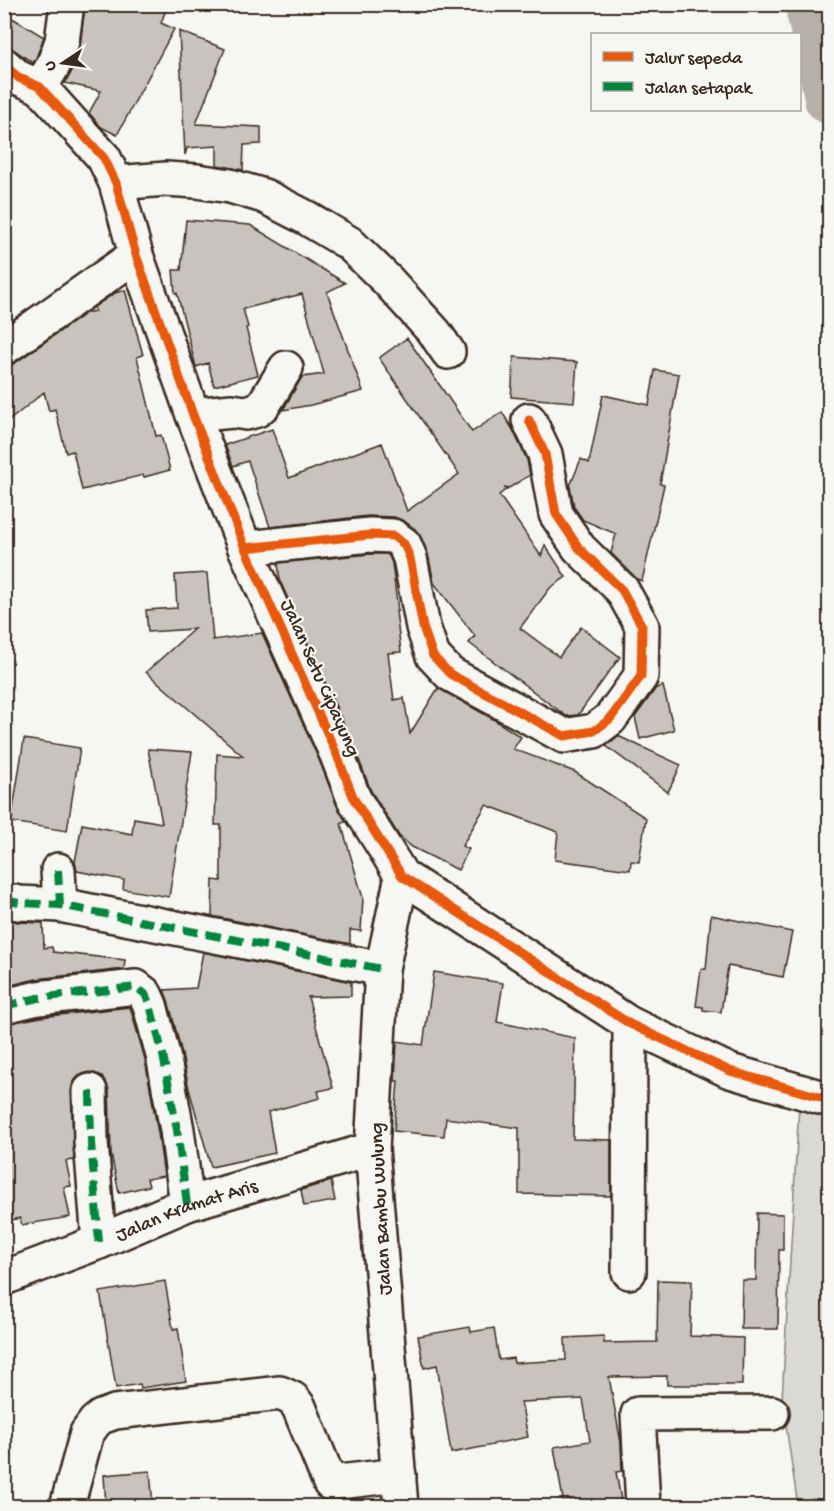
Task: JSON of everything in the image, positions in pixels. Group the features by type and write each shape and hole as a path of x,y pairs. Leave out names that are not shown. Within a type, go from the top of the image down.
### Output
{"street":[{"path":"40,87 53,66 62,41 67,4"},
{"name":"Jalan Setu Cipayung","path":"4,65 19,78 40,87 104,158 116,183 136,255 193,415 245,548 337,755 354,799 402,876 630,1024 730,1071 830,1100"},
{"path":"116,183 166,179 197,181 230,186 264,196 349,243 388,280 435,333 448,352"},
{"path":"4,348 136,255"},
{"path":"193,415 232,411 246,413 257,410 264,404 286,368"},
{"path":"245,548 370,535 393,536 404,544 410,558 423,627 434,656 450,674 564,736 594,731 610,718 641,676 642,626 622,590 579,548 556,514 545,454 529,420"},
{"path":"58,870 60,905"},
{"name":"Jalan Bambu Wulung","path":"400,1491 372,1149 382,969 402,876"},
{"path":"4,900 60,905 382,969"},
{"path":"4,1006 38,998 136,987 145,994 167,1071 187,1204"},
{"path":"629,1272 630,1024"},
{"path":"90,1091 90,1142 99,1242"},
{"name":"Jalan Kramat Aris","path":"4,1278 99,1242 187,1204 372,1149"},
{"path":"67,1506 87,1433 101,1417 115,1412 280,1393 293,1399 299,1407 330,1495 400,1491"},
{"path":"643,1506 638,1414 772,1413"}],"shaded area":[{"path":"799,1106 829,1112 830,1506 798,1506 782,1399"}],"building":[{"path":"85,4 168,4 161,23 174,29 117,135 101,127 89,113 101,91 65,83 80,47"},
{"path":"4,13 44,37 33,63 16,51 4,47"},
{"path":"179,31 225,49 196,124 261,127 261,144 244,145 243,170 217,165 217,146 187,148 185,155"},
{"path":"186,220 250,225 345,283 327,292 363,391 283,410 302,377 324,374 302,294 243,309 258,375 214,386 208,363 196,367 177,293 175,293 173,270 181,270"},
{"path":"125,290 143,355 137,357 156,436 161,435 170,470 82,490 73,451 66,453 55,409 49,411 44,392 4,425 4,367 15,363 86,313 95,311 94,307 115,293"},
{"path":"407,338 472,432 502,412 527,460 530,475 509,488 505,487 507,489 499,495 541,556 545,545 566,577 550,588 520,628 559,657 581,627 620,657 578,715 566,716 469,643 475,636 434,583 428,554 421,537 404,521 394,517 368,516 270,527 248,461 233,466 225,445 272,429 289,478 382,443 407,511 459,474 379,358"},
{"path":"514,357 577,362 574,402 511,397"},
{"path":"655,370 679,374 660,484 664,485 642,581 637,579 611,553 616,534 583,520 574,507 570,486 581,459 589,463 603,395 649,405"},
{"path":"387,554 392,563 401,652 388,653 394,700 404,698 410,734 438,688 493,719 521,737 513,749 575,772 646,818 639,862 631,861 630,870 555,860 558,832 486,805 462,846 469,849 458,870 412,847 399,836 371,791 354,747 280,581 278,563"},
{"path":"207,573 213,640 262,633 346,822 341,823 363,898 361,931 350,930 350,944 212,916 213,880 221,881 221,825 215,825 217,754 243,756 146,672 194,629 148,632 146,610 177,608 175,575"},
{"path":"663,686 674,730 640,739 635,717 656,688"},
{"path":"618,736 681,765 668,792 606,746"},
{"path":"24,739 80,748 67,831 11,822"},
{"path":"148,749 192,752 169,897 123,889 124,880 77,871 75,862 82,824 132,834 134,818 162,823"},
{"path":"711,915 792,932 783,977 728,966 721,1012 703,1010 703,1007 696,1006 701,969 706,969"},
{"path":"4,919 43,923 44,948 52,947 53,952 125,960 124,969 36,979 7,986 4,968"},
{"path":"203,952 351,982 351,996 308,997 333,1088 318,1091 320,1098 268,1112 275,1153 211,1167 164,990 196,988"},
{"path":"434,972 503,983 497,1022 575,1038 573,1139 611,1140 611,1196 519,1194 519,1128 446,1118 444,1136 394,1131 398,1081 395,1081 397,1041 423,1045"},
{"path":"130,1007 145,1059 164,1176 147,1179 149,1186 119,1193 111,1154 109,1090 100,1075 89,1072 80,1075 73,1082 71,1091 74,1160 66,1161 71,1186 64,1187 70,1217 22,1225 20,1218 4,1222 4,1024 41,1017"},
{"path":"331,1181 335,1201 304,1206 301,1190"},
{"path":"757,1213 783,1214 783,1250 779,1250 778,1329 741,1329 742,1280 756,1280"},
{"path":"658,1280 692,1281 690,1336 743,1338 742,1385 667,1385 667,1376 609,1377 621,1443 622,1471 616,1472 622,1506 571,1506 570,1499 563,1500 554,1447 590,1441 583,1399 521,1402 528,1437 451,1453 437,1365 424,1368 418,1336 470,1327 471,1332 494,1328 499,1360 513,1358 514,1363 566,1360 565,1338 604,1336 604,1343 657,1342"},
{"path":"165,1281 173,1329 178,1328 186,1381 141,1388 140,1384 116,1388 100,1292"},
{"path":"150,1471 153,1506 106,1506 104,1475"}],"waterway":[{"path":"812,4 830,98"}],"marked path":[{"path":"58,870 60,905 382,969"},
{"path":"4,900 60,905"},
{"path":"4,1006 38,998 136,987 145,994 163,1055 177,1130 187,1204"},
{"path":"90,1091 91,1142 99,1242"}],"cycle path":[{"path":"4,65 19,78 40,87 104,158 116,183 136,255 193,415 245,548 337,755 354,799 402,876 630,1024 730,1071 830,1100"},
{"path":"245,548 370,535 393,536 404,544 410,558 423,627 433,656 450,674 564,736 594,731 610,719 641,676 642,626 622,590 579,548 556,514 545,454 529,420"}]}
